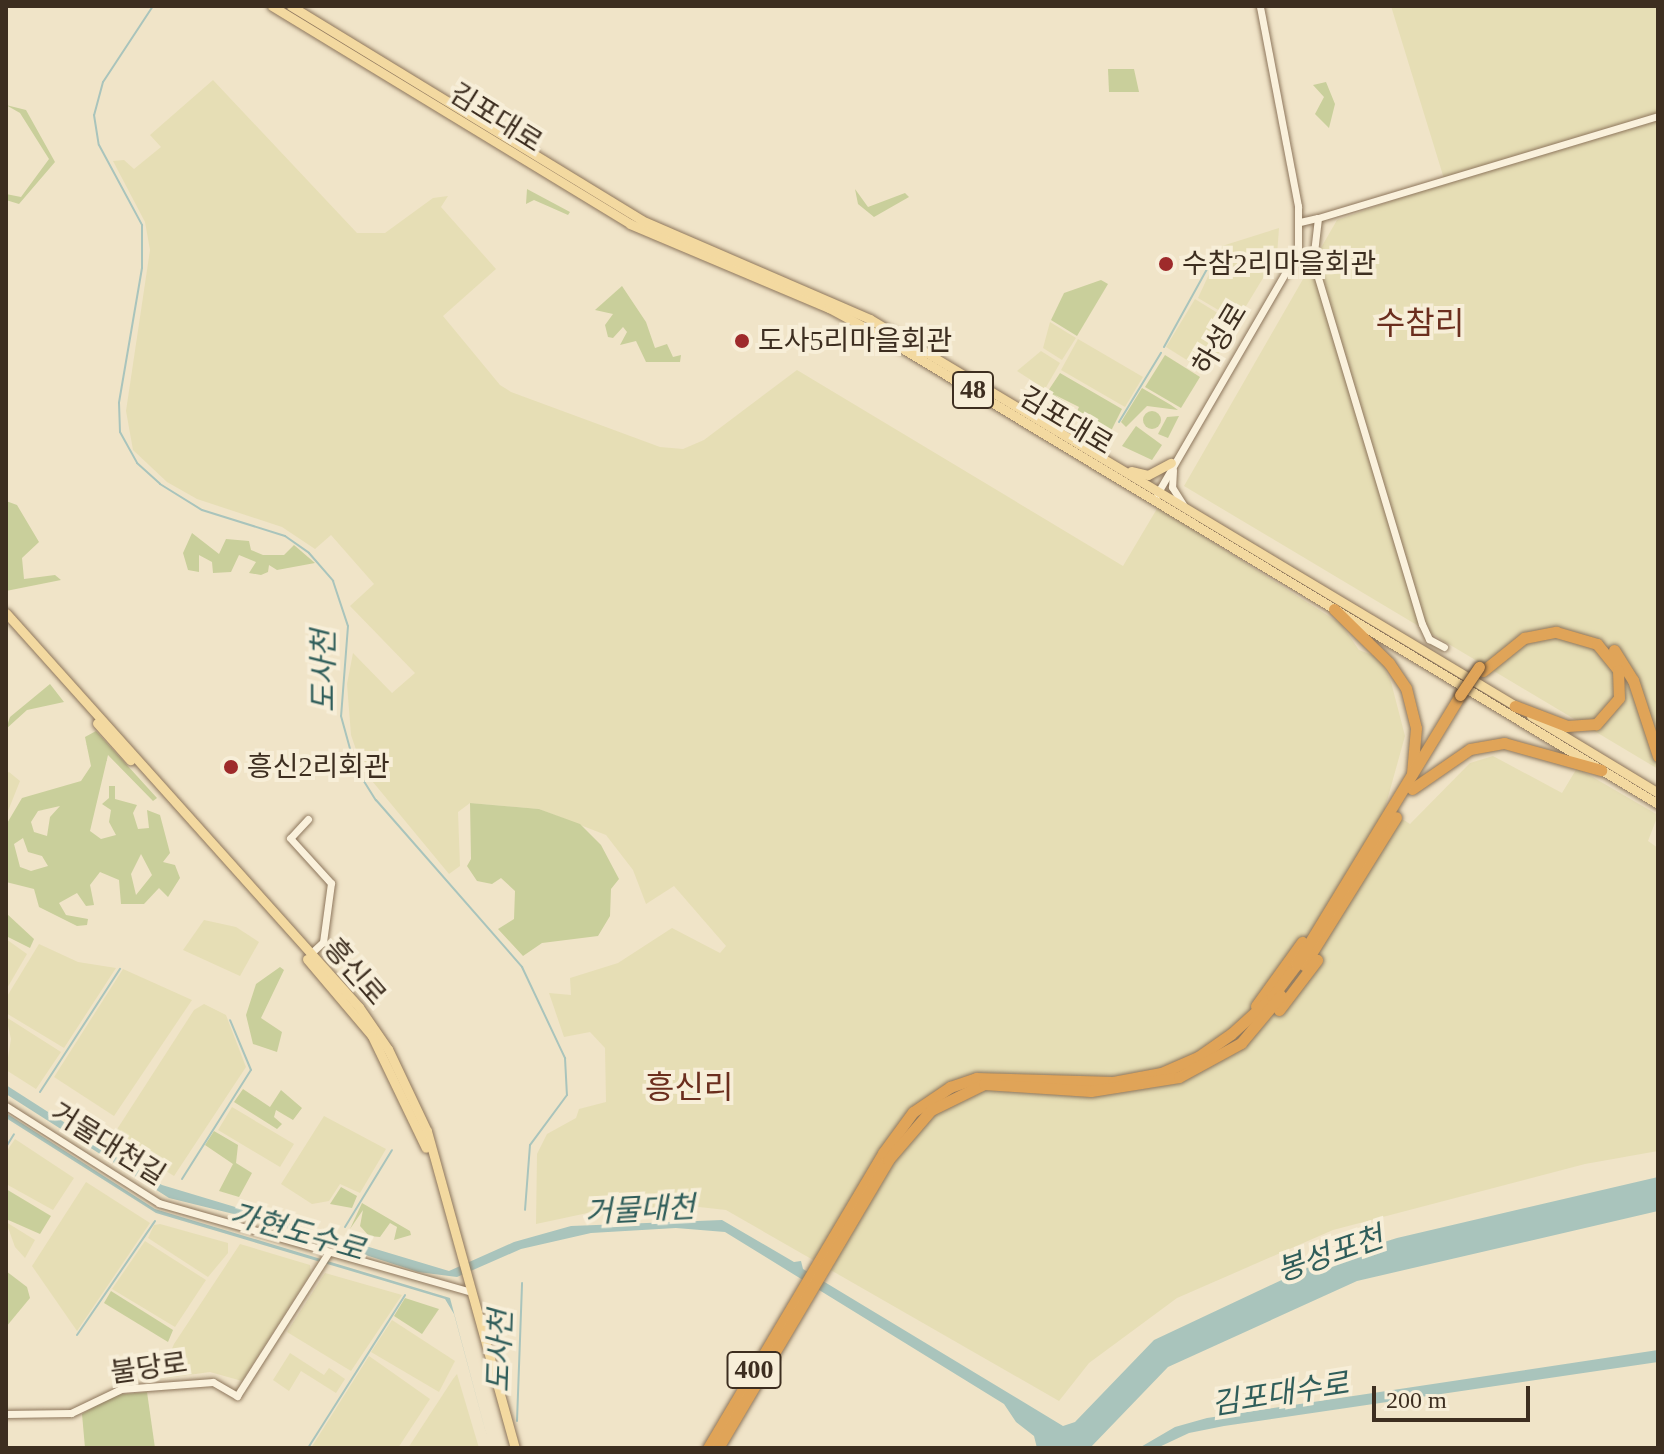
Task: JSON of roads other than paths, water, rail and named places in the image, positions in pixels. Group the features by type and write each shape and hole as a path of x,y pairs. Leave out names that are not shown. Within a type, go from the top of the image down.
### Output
{"highway":[{"path":"1334,609 1389,663 1406,688 1416,728 1412,784"},
{"path":"1254,1022 1326,926 1463,697 1502,644 1530,630 1558,626 1586,631 1625,665 1658,756"},
{"path":"1481,669 1524,638 1556,632 1597,644 1618,670 1619,698 1596,724 1567,726 1515,706"},
{"path":"1412,784 1458,755 1504,743 1601,770"},
{"name":"400","path":"718,1448 894,1136 913,1112 950,1087 976,1078 1113,1082 1161,1073 1206,1052 1254,1022"},
{"name":"400","path":"823,1262 888,1160 931,1110 966,1089 1000,1084 1091,1091 1157,1083 1213,1061 1254,1022"},
{"name":"400","path":"708,1448 805,1294"}],"main road":[{"name":"김포대로","path":"272,6 609,212 698,256 848,317 1154,494 1334,609 1658,804"},
{"name":"김포대로","path":"291,6 641,220 843,304 1118,467 1154,494 1185,507 1658,793"},
{"path":"1118,467 1148,475 1172,464"},
{"name":"흥신로","path":"6,613 367,1017 410,1089 460,1259 508,1448"},
{"name":"흥신로","path":"6,623 366,1027 420,1131 460,1259"},
{"name":"흥신로","path":"467,1287 515,1448"}],"street":[{"name":"하성로","path":"1154,494 1281,281 1297,242 1295,205 1258,6"},
{"name":"하성로","path":"1172,464 1291,270 1300,222 1258,6"},
{"path":"1300,222 1658,116"},
{"path":"1318,218 1313,261 1422,624 1429,639 1444,647"},
{"path":"1172,464 1172,487 1185,507"},
{"path":"308,819 290,838 331,883 323,942 310,954"},
{"name":"거물대천길","path":"6,1106 159,1203 328,1253"},
{"path":"328,1253 467,1287"},
{"name":"불당로","path":"6,1414 71,1413 121,1389 207,1382 237,1396 328,1253"}],"water":[{"name":"가현도수로","path":"6,1085 162,1185 449,1271 514,1242 571,1226 722,1220 794,1262 801,1261 803,1269 1063,1426 1075,1422 1154,1340 1320,1262 1397,1238 1658,1177 1658,1211 1357,1281 1168,1367 1090,1448 1037,1448 1034,1436 1016,1422 1004,1404 725,1232 676,1228 591,1233 521,1249 457,1277 418,1272 258,1220 169,1198 6,1094"},
{"path":"6,1113 155,1209 450,1298 490,1448 454,1314 445,1299 156,1213 6,1118"},
{"path":"1658,1350 1658,1362 1224,1426 1189,1433 1157,1448 1139,1448 1175,1427 1207,1418"}],"waterway":[{"name":"도사천","path":"153,6 103,82 94,115 99,145 142,225 142,268 119,403 120,432 137,463 160,484 202,510 285,536 309,553 333,581 348,626 341,716 355,767 376,800 522,967 565,1058 567,1095 530,1145 525,1210"},
{"path":"1164,347 1217,251"},
{"path":"1119,422 1161,353"},
{"path":"40,1092 120,969"},
{"path":"182,1179 251,1070 230,1020"},
{"path":"6,1147 14,1134"},
{"name":"가현도수로","path":"345,1227 392,1150"},
{"path":"77,1335 155,1221"},
{"name":"도사천","path":"517,1421 522,1283"},
{"path":"308,1448 405,1295"}],"place":[{"name":"수참2리마을회관","path":"1166,264"},
{"name":"도사5리마을회관","path":"742,341"},
{"name":"흥신2리회관","path":"231,767"}],"district":[{"name":"수참리","path":"1420,323"},
{"name":"흥신리","path":"689,1087"}],"water label":[{"name":"거물대천","path":"640,1210"},
{"name":"봉성포천","path":"1330,1254"},
{"name":"김포대수로","path":"1280,1394"}]}
